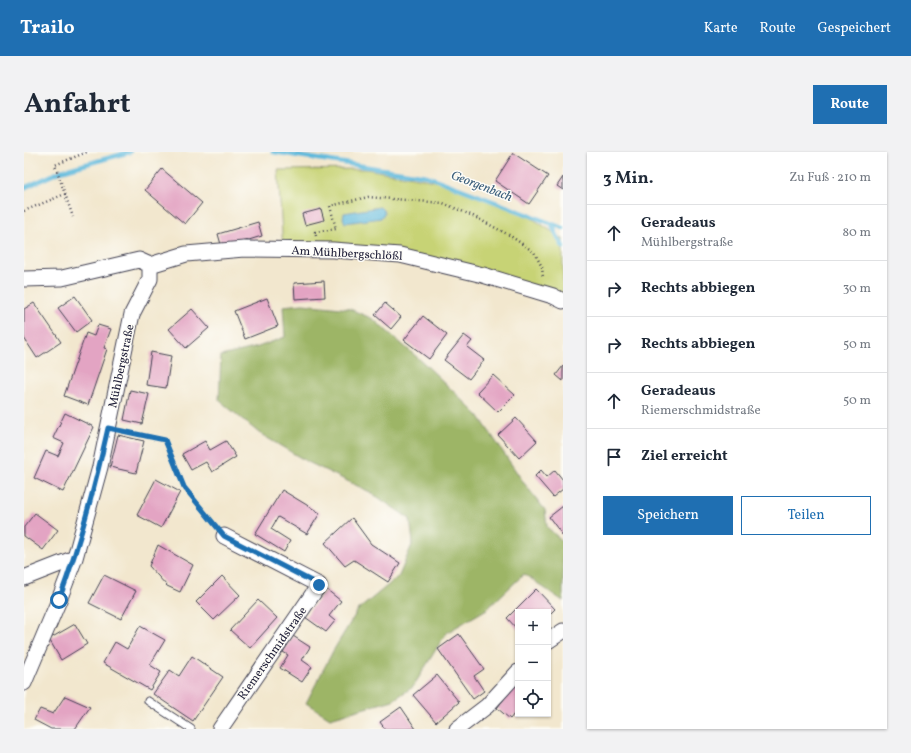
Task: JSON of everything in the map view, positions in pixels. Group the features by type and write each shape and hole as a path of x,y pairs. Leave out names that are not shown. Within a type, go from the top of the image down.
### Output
{"street":[{"name":"Am Mühlbergschlößl","path":"150,265 186,254 244,249 333,250 400,254 540,292 563,301"},
{"path":"24,279 62,278 139,260 150,265"},
{"name":"Mühlbergstraße","path":"24,683 75,558 100,467 132,314 150,279 150,265"},
{"name":"Riemerschmidstraße","path":"220,729 319,585 224,536"},
{"path":"24,578 75,558"},
{"path":"551,639 563,631"},
{"path":"457,729 487,706 515,675"}],"lane":[{"path":"148,701 191,729"}],"path":[{"path":"73,217 55,165 87,152"},
{"path":"24,211 64,194"},
{"path":"315,232 336,229 330,206 368,197 443,203 473,216 509,235 534,252 542,267 543,275 540,292"},
{"path":"108,428 165,440 184,487 224,536"}],"green space":[{"path":"366,169 447,183 523,212 563,239 563,301 400,255 283,250 278,170"},
{"path":"303,304 350,309 373,319 426,365 478,415 524,483 545,510 547,527 563,542 563,601 524,574 487,609 446,633 413,687 393,700 330,718 306,703 333,651 358,610 399,576 413,542 410,519 370,492 306,461 259,433 219,400 221,356 258,347 285,337 283,306"}],"water":[{"path":"380,207 385,212 381,218 345,223 343,218 344,213"}],"building":[{"path":"513,153 548,176 529,204 495,181"},
{"path":"162,169 202,203 185,224 145,190"},
{"path":"563,177 563,190 557,186"},
{"path":"321,209 324,220 305,225 302,214"},
{"path":"258,222 262,236 222,248 218,234"},
{"path":"324,281 325,297 295,299 294,283"},
{"path":"75,296 92,320 76,332 58,308"},
{"path":"267,298 278,326 245,339 234,311"},
{"path":"34,303 61,342 37,358 24,338 24,309"},
{"path":"385,303 401,317 391,329 375,315"},
{"path":"192,309 209,328 186,348 169,329"},
{"path":"423,316 447,335 429,359 404,340"},
{"path":"98,325 111,329 104,348 107,349 88,405 64,396 86,333 94,336"},
{"path":"464,335 472,341 467,347 484,360 469,379 444,360"},
{"path":"151,352 171,356 166,388 146,385"},
{"path":"563,366 563,381 556,375"},
{"path":"493,375 515,395 498,412 477,392"},
{"path":"130,390 149,394 142,424 124,420"},
{"path":"65,413 94,427 63,492 34,478 46,451 58,456 64,443 53,438"},
{"path":"516,418 537,441 519,458 498,435"},
{"path":"118,435 144,441 136,473 110,467"},
{"path":"205,441 210,450 226,441 236,457 212,472 206,462 191,470 182,454"},
{"path":"541,470 547,477 555,470 563,480 563,489 553,497 535,476"},
{"path":"156,479 180,492 161,528 137,515"},
{"path":"282,490 320,513 307,534 278,517 271,529 290,541 284,552 255,534"},
{"path":"563,506 563,536 549,517"},
{"path":"35,513 58,530 43,550 24,536 24,527"},
{"path":"352,518 371,544 400,563 388,582 354,560 345,566 325,543"},
{"path":"158,545 193,565 180,592 167,586 149,566"},
{"path":"104,575 136,591 121,619 89,603"},
{"path":"222,576 240,595 214,620 196,602"},
{"path":"326,589 341,601 329,616 335,621 326,632 305,617"},
{"path":"536,589 555,609 551,613 551,609 516,609"},
{"path":"258,600 277,618 250,648 230,630"},
{"path":"515,610 515,627 507,618"},
{"path":"75,624 87,644 61,660 49,639"},
{"path":"140,626 165,640 150,665 161,672 150,690 103,663 115,642 127,649"},
{"path":"459,634 484,669 474,676 484,691 473,699 438,649"},
{"path":"293,636 310,647 302,660 312,667 302,682 280,668 288,655 283,652"},
{"path":"192,656 223,677 193,721 153,694 170,670 179,676"},
{"path":"437,675 459,702 436,722 413,695"},
{"path":"515,685 515,715 514,714 510,719 497,708"},
{"path":"65,696 90,707 75,729 51,729 34,720 40,709 53,714"},
{"path":"401,707 416,729 385,729 380,722"}],"waterway":[{"name":"Georgenbach","path":"24,188 61,171 130,152"},
{"name":"Georgenbach","path":"273,152 427,176 563,228"},
{"path":"551,224 563,247"}],"route":[{"path":"59,600 75,558 100,467 108,428 165,440 184,487 224,536 319,585"}]}
